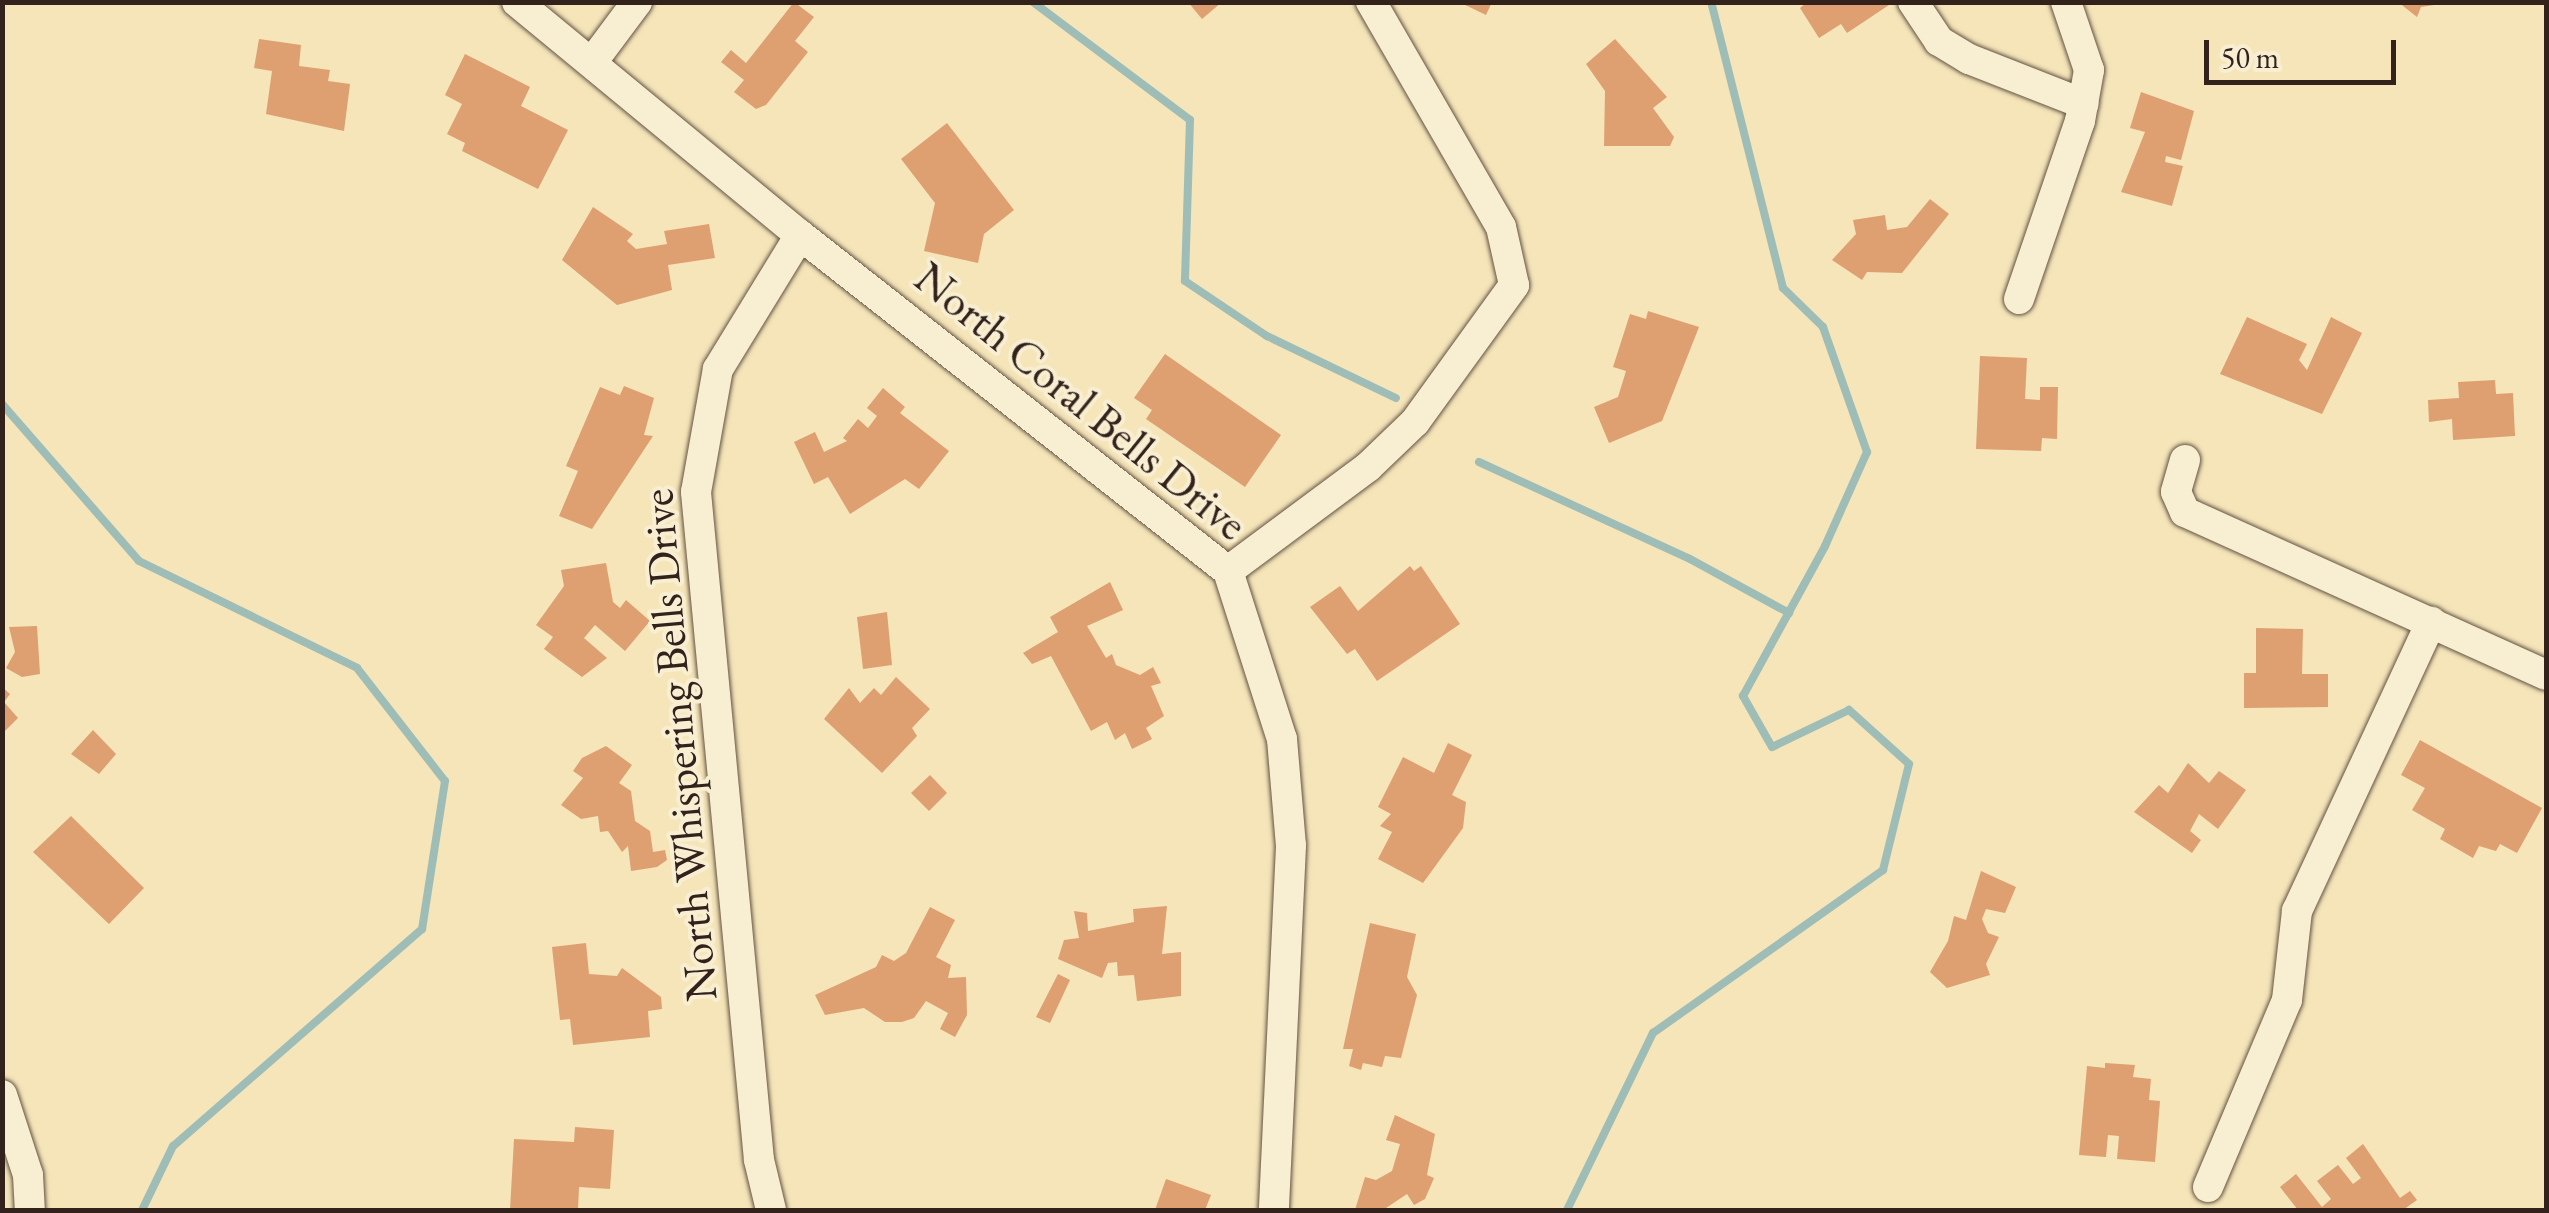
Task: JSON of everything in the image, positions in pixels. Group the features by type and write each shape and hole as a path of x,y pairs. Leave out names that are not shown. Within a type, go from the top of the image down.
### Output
{"street":[{"name":"North Coral Bells Drive","path":"518,2 594,60 800,236 1228,572 1282,739 1289,828 1274,1210"},
{"path":"594,60 637,2"},
{"path":"1228,572 1368,467 1416,422 1514,286 1501,226 1371,2"},
{"path":"1913,2 1940,40 1969,59 2084,104"},
{"path":"2019,299 2084,104 2090,70 2066,2"},
{"name":"North Whispering Bells Drive","path":"771,1210 758,1160 696,492 718,369 800,236"},
{"path":"2185,460 2176,492 2186,512 2546,675"},
{"path":"2208,1187 2287,1000 2297,912 2431,622"},
{"path":"2,1095 28,1175 30,1210"}],"building":[{"path":"794,2 814,17 795,41 808,52 766,105 756,109 734,92 744,80 721,62 731,50 746,63"},
{"path":"1188,2 1222,2 1202,19"},
{"path":"1459,2 1492,2 1486,15"},
{"path":"1807,2 1889,5 1847,33 1841,24 1819,38 1800,8"},
{"path":"2398,2 2434,5 2421,7 2417,17"},
{"path":"259,39 301,45 299,66 330,70 328,81 350,84 344,131 266,114 272,71 254,68"},
{"path":"1615,39 1667,97 1653,108 1674,137 1670,146 1604,146 1605,91 1586,64"},
{"path":"465,54 530,87 521,106 568,130 538,189 462,151 465,143 447,134 462,104 445,95"},
{"path":"2141,92 2194,111 2181,160 2166,156 2165,162 2183,166 2172,206 2121,192 2145,132 2130,128"},
{"path":"947,123 1014,210 984,234 978,263 924,251 935,203 901,159"},
{"path":"1930,199 1949,214 1902,273 1867,272 1862,280 1832,260 1856,234 1853,220 1885,215 1887,230 1907,227"},
{"path":"593,207 633,234 627,241 636,249 667,244 664,231 709,224 715,258 668,265 672,290 617,305 562,260"},
{"path":"1648,311 1699,327 1662,421 1609,443 1594,407 1618,397 1626,371 1613,367 1630,314 1646,319"},
{"path":"2247,317 2307,344 2299,360 2307,370 2331,317 2362,333 2322,414 2220,374"},
{"path":"1165,354 1281,435 1245,487 1146,419 1152,410 1134,398"},
{"path":"1980,356 2027,358 2025,399 2040,400 2040,387 2058,387 2057,439 2042,438 2041,451 1976,449"},
{"path":"2495,380 2496,394 2513,393 2515,436 2453,440 2452,419 2429,422 2428,400 2459,398 2458,382"},
{"path":"624,386 654,398 644,435 653,436 592,529 559,516 578,471 566,466 600,387 620,395"},
{"path":"883,388 905,407 900,413 949,451 919,489 905,479 850,514 828,477 814,484 794,442 815,432 824,452 847,441 843,438 858,419 868,428 877,416 867,408"},
{"path":"606,563 613,602 620,608 626,600 650,621 625,651 595,625 584,638 607,658 582,677 544,649 553,637 536,625 564,586 561,570"},
{"path":"1410,566 1414,571 1421,566 1460,624 1377,681 1355,649 1347,654 1310,607 1340,586 1358,611"},
{"path":"1110,582 1123,610 1087,626 1106,658 1112,654 1116,665 1140,675 1153,667 1161,683 1151,686 1164,716 1146,728 1152,739 1132,749 1125,733 1115,740 1107,722 1091,731 1051,656 1032,664 1023,653 1058,632 1050,617"},
{"path":"887,612 892,665 863,669 857,617"},
{"path":"37,626 40,674 22,677 6,668 15,652 9,627"},
{"path":"2256,628 2303,629 2302,674 2328,674 2328,707 2244,708 2244,673 2256,673"},
{"path":"896,677 930,709 912,728 917,736 882,773 824,719 849,688 860,703 874,688 881,695"},
{"path":"2,687 10,694 4,702 18,718 2,734"},
{"path":"93,730 116,754 99,774 71,754"},
{"path":"2420,740 2542,808 2517,853 2500,844 2496,851 2479,846 2473,858 2440,839 2445,829 2412,810 2425,788 2401,775"},
{"path":"1448,743 1472,755 1452,795 1466,802 1463,828 1423,883 1378,859 1392,832 1380,826 1391,814 1378,807 1403,757 1434,773"},
{"path":"606,746 632,765 619,783 631,791 635,821 650,831 653,852 665,850 667,860 657,867 631,871 628,846 622,852 608,831 600,832 598,816 581,819 561,805 583,778 573,771 582,758"},
{"path":"2188,763 2209,783 2219,771 2246,790 2218,829 2199,814 2190,831 2201,840 2192,853 2134,812 2159,785 2168,793"},
{"path":"930,775 947,793 929,811 911,793"},
{"path":"71,816 144,888 109,924 33,852"},
{"path":"1981,871 2016,887 2005,913 1986,909 1982,919 1988,933 1999,937 1986,964 1990,975 1947,988 1930,972 1948,941 1954,916 1966,920"},
{"path":"1167,906 1162,954 1181,952 1181,996 1137,1001 1134,975 1118,976 1117,962 1108,963 1102,978 1058,959 1064,940 1079,938 1074,911 1087,913 1088,931 1134,922 1133,909"},
{"path":"930,907 955,920 936,957 951,965 948,978 966,977 967,1015 955,1037 940,1029 948,1013 926,1001 914,1018 902,1022 885,1022 864,1008 825,1015 815,995 876,967 882,955 894,961 906,953"},
{"path":"1370,923 1416,934 1407,977 1417,995 1401,1058 1385,1056 1382,1067 1363,1063 1361,1070 1349,1066 1353,1049 1343,1049"},
{"path":"586,943 589,974 617,976 622,968 661,997 662,1009 648,1011 650,1037 573,1045 570,1019 560,1020 552,947"},
{"path":"1058,974 1070,980 1050,1023 1036,1017"},
{"path":"2105,1063 2135,1065 2133,1077 2151,1079 2149,1100 2160,1101 2155,1162 2117,1159 2119,1136 2108,1135 2106,1157 2079,1155 2087,1066 2105,1068"},
{"path":"1395,1115 1435,1134 1427,1175 1434,1178 1425,1199 1414,1205 1407,1194 1383,1210 1355,1210 1365,1177 1376,1180 1392,1171 1400,1144 1386,1140"},
{"path":"575,1127 614,1130 610,1189 579,1187 578,1210 510,1210 514,1139 574,1142"},
{"path":"2363,1144 2400,1198 2410,1191 2417,1200 2403,1210 2298,1210 2280,1187 2296,1174 2322,1207 2331,1199 2317,1181 2338,1165 2353,1184 2361,1178 2346,1158"},
{"path":"1166,1179 1211,1195 1205,1210 1155,1210"}],"waterway":[{"path":"1033,2 1190,120 1185,281 1267,336 1396,398"},
{"path":"1567,1210 1653,1033 1883,870 1909,764 1849,710 1772,747 1743,696 1825,546 1867,452 1823,327 1783,288 1711,2"},
{"path":"2,404 139,561 357,668 445,781 422,929 173,1146 142,1210"},
{"path":"1479,462 1690,559 1789,613"}]}
